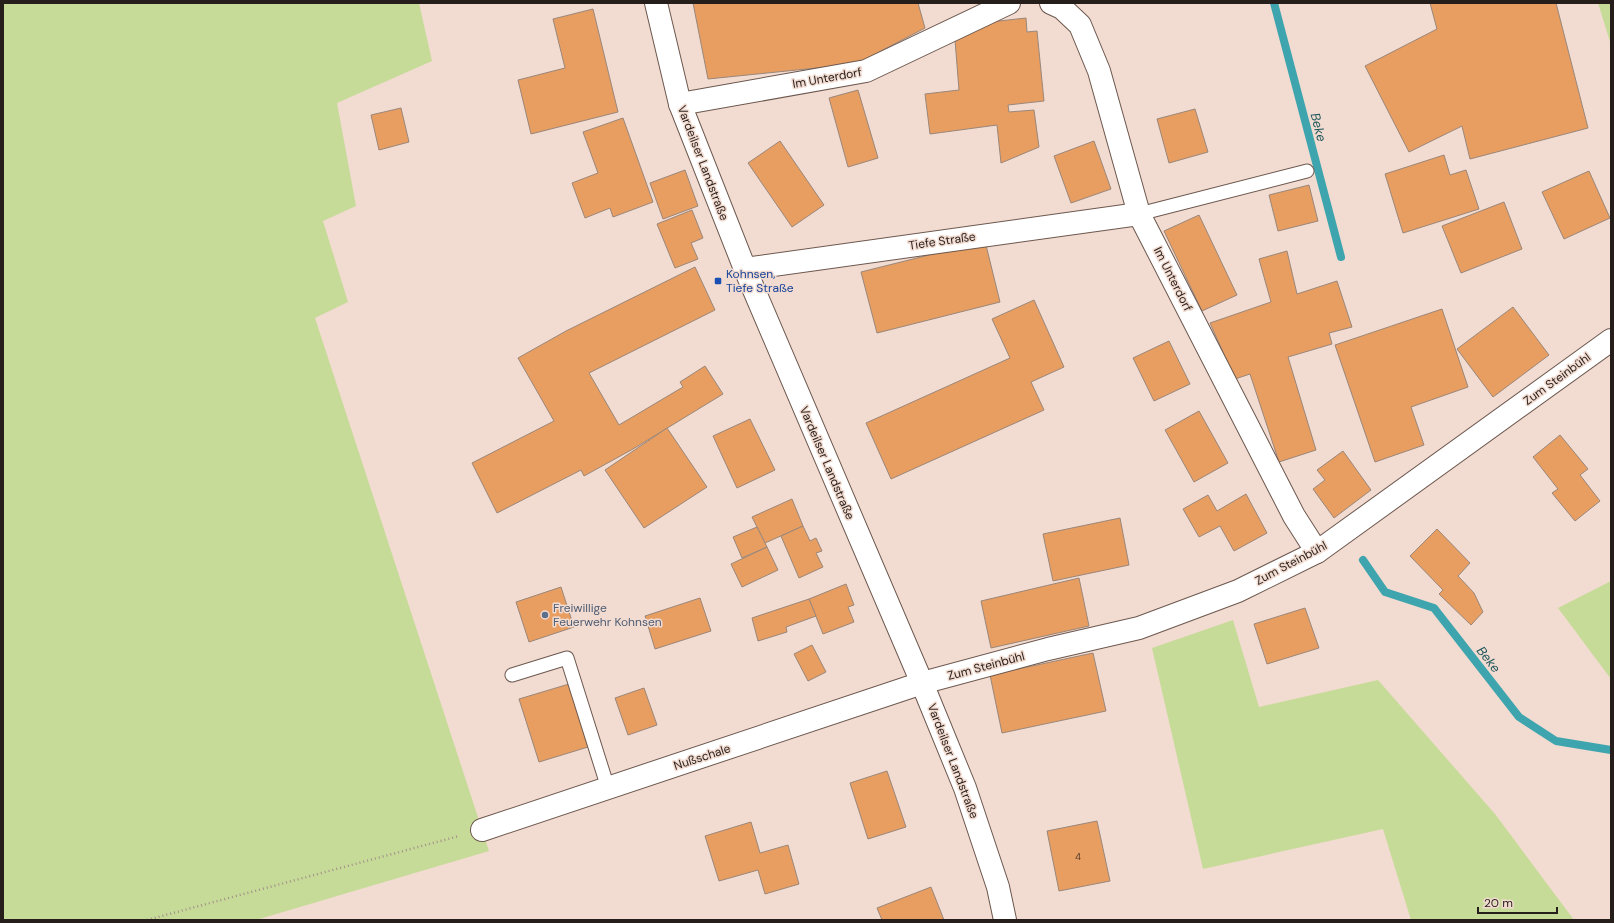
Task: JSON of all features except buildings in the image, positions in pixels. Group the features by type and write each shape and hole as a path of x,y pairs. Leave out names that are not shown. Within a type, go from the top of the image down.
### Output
{"street":[{"name":"Vardeilser Landstraße","path":"656,3 680,104 745,269 922,683 965,788 998,887 1005,920"},
{"name":"Im Unterdorf","path":"680,104 866,71 1009,3"},
{"name":"Im Unterdorf","path":"1051,3 1062,8 1080,25 1099,71 1139,214 1294,516 1317,552"},
{"name":"Tiefe Straße","path":"745,269 1139,214"},
{"name":"Zum Steinbühl","path":"922,683 1048,649 1139,628 1238,591 1317,552 1611,340"},
{"name":"Nußschale","path":"482,830 922,683"}],"lane":[{"path":"1139,214 1307,171"},
{"path":"512,675 567,658 608,788"}],"path":[{"path":"147,920 482,830"}],"green space":[{"path":"3,3 419,3 432,61 337,103 356,206 323,221 348,302 315,318 489,851 256,920 3,920"},
{"path":"1598,3 1611,3 1611,45"},
{"path":"1611,581 1611,679 1558,608"},
{"path":"1233,620 1259,707 1378,680 1495,814 1574,920 1411,920 1383,829 1203,869 1152,648"}],"waterway":[{"name":"Beke","path":"1274,3 1341,257"},
{"name":"Beke","path":"1363,560 1385,592 1434,608 1519,717 1556,741 1611,750"}],"place":[{"name":"Kohnsen, Tiefe Straße","path":"718,281"},
{"name":"Freiwillige Feuerwehr Kohnsen","path":"545,615"}]}
